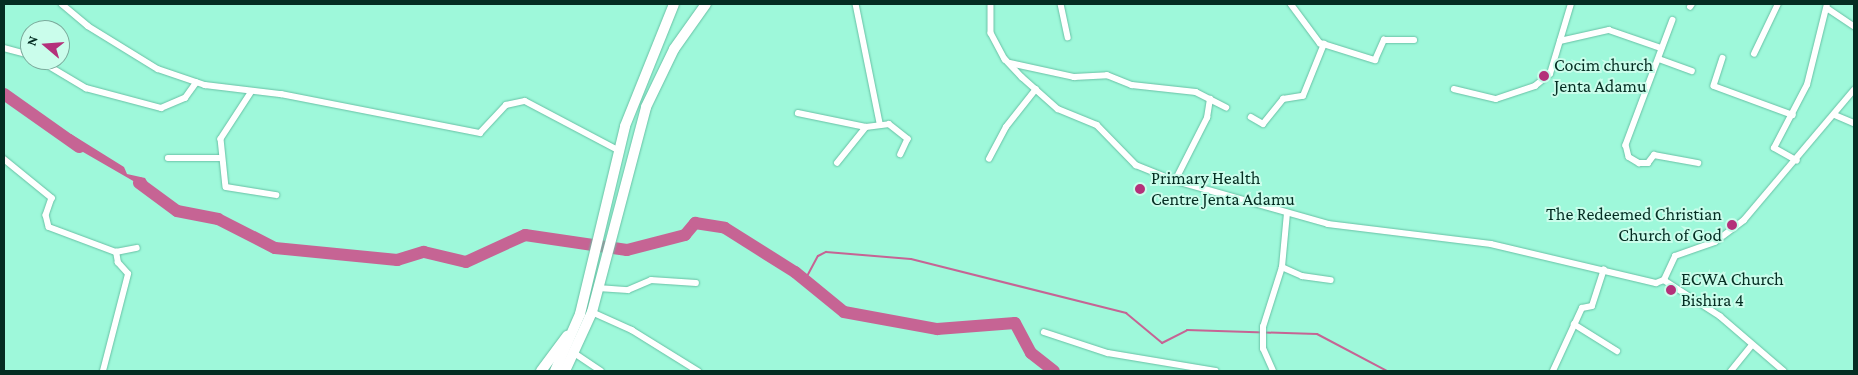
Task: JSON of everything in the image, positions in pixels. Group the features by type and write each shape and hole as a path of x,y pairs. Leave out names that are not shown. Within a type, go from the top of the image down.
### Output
{"highway":[{"path":"555,371 584,298 618,150 674,4"},
{"path":"565,371 576,354 592,312 610,236 646,107 674,49 706,4"},
{"path":"541,371 563,342 584,298"}],"street":[{"path":"62,4 88,26 158,69 196,82 251,93 281,94 480,133 506,105 525,101 618,150"},
{"path":"856,4 880,123"},
{"path":"992,4 991,34 1008,62 1036,90 1058,109 1097,125 1136,165 1174,181 1348,228 1429,234 1491,244 1656,283 1664,280 1675,256 1715,242 1744,220 1758,198 1798,161 1854,90"},
{"path":"1061,4 1068,37"},
{"path":"1291,4 1324,44 1375,60 1384,40 1414,40"},
{"path":"1454,90 1496,99 1535,86 1550,74 1572,4"},
{"path":"1754,54 1778,4"},
{"path":"1798,161 1774,148 1793,115 1807,85 1827,6 1854,26"},
{"path":"1673,20 1661,48 1659,59 1632,119 1629,157 1639,163 1648,163 1654,155 1698,163"},
{"path":"1560,41 1609,30 1661,48"},
{"path":"1251,117 1263,124 1283,99 1303,96 1324,44"},
{"path":"4,48 20,52"},
{"path":"1723,58 1714,86 1793,115"},
{"path":"1659,59 1692,71"},
{"path":"1008,62 1074,77 1107,75 1132,86 1196,92 1226,107"},
{"path":"56,70 86,88 161,108 185,98 196,82"},
{"path":"989,159 1006,127 1036,90"},
{"path":"251,93 221,138 226,187 276,196"},
{"path":"1174,181 1207,118 1210,98"},
{"path":"798,113 866,127 880,123 900,130 908,139 901,154"},
{"path":"1835,115 1854,123"},
{"path":"837,163 866,127"},
{"path":"168,158 222,158"},
{"path":"4,159 52,198 46,215 49,228 116,252 136,248"},
{"path":"1273,371 1262,340 1263,327 1282,267 1287,213"},
{"path":"103,371 128,274 118,264 116,252"},
{"path":"1282,267 1302,276 1331,280"},
{"path":"1553,371 1582,308 1592,306 1604,270"},
{"path":"598,288 628,290 651,280 696,282"},
{"path":"1664,280 1720,316 1784,371"},
{"path":"592,312 632,330 698,371"},
{"path":"1574,324 1617,350"},
{"path":"1044,332 1108,353 1215,371"},
{"path":"1731,371 1752,345"},
{"path":"576,354 601,371"}],"shaded area":[{"path":"71,134 124,167 127,174 145,178 154,193 64,141"}],"waterway":[{"path":"4,94 79,147"},
{"path":"139,183 177,211 218,219 275,248 397,260 424,252 466,262 525,235 627,250 685,235 695,223 725,228 795,272 844,312 937,329 1015,323 1031,353 1054,371"},
{"path":"805,280 818,256 826,252 911,259 1126,313 1162,343 1187,330 1317,334 1387,371"}],"place":[{"name":"Cocim church Jenta Adamu","path":"1544,76"},
{"name":"Primary Health Centre Jenta Adamu","path":"1140,189"},
{"name":"The Redeemed Christian Church of God","path":"1732,225"},
{"name":"ECWA Church Bishira 4","path":"1671,290"}]}
